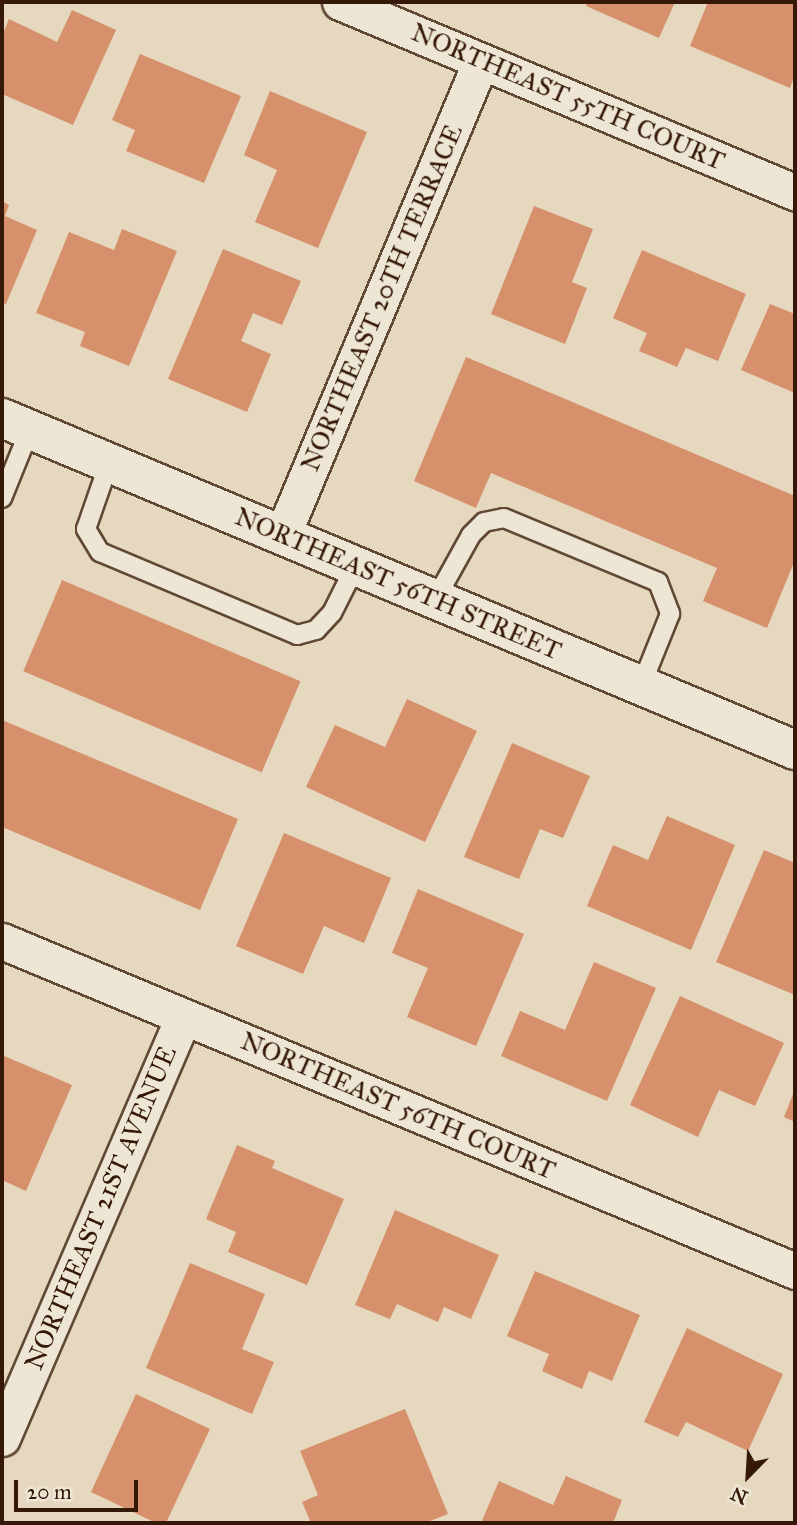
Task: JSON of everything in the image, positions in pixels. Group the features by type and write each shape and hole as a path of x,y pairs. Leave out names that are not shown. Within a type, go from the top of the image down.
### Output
{"street":[{"name":"NORTHEAST 55TH COURT","path":"340,2 795,191"},
{"name":"NORTHEAST 20TH TERRACE","path":"282,536 481,61"},
{"name":"NORTHEAST 56TH STREET","path":"16,424 795,750"},
{"name":"NORTHEAST 56TH COURT","path":"2,941 795,1271"},
{"name":"NORTHEAST 21ST AVENUE","path":"2,1438 183,1017"}],"lane":[{"path":"2,498 16,424"},
{"path":"109,463 86,529 100,552 297,635 316,630 332,613 355,567"},
{"path":"435,600 471,535 484,522 505,518 658,582 670,614 641,686"}],"building":[{"path":"588,2 675,2 659,38 586,6"},
{"path":"708,2 795,2 795,74 790,88 690,46"},
{"path":"72,10 116,30 73,125 2,94 2,36 9,19 57,42"},
{"path":"140,54 241,96 204,183 126,151 135,130 112,120"},
{"path":"270,91 367,132 318,248 255,222 277,170 244,155"},
{"path":"2,201 9,205 5,216 37,230 6,304 2,303"},
{"path":"534,206 593,229 572,282 587,288 565,344 491,314"},
{"path":"122,229 177,251 129,366 80,346 85,332 36,313 69,232 114,250"},
{"path":"223,249 301,281 282,325 253,313 241,341 271,354 247,412 168,379"},
{"path":"642,250 746,294 718,361 686,348 677,367 639,351 647,333 613,318"},
{"path":"770,304 795,314 795,393 741,370"},
{"path":"466,357 795,496 795,560 767,628 703,601 717,568 491,473 476,508 414,481"},
{"path":"62,580 300,681 262,772 23,671"},
{"path":"407,699 477,731 425,842 306,787 335,725 385,747"},
{"path":"2,720 238,819 200,910 2,827"},
{"path":"512,743 590,776 563,838 540,829 519,879 464,857"},
{"path":"667,816 735,845 691,950 587,906 613,845 648,860"},
{"path":"284,833 391,878 364,943 324,926 303,974 236,946"},
{"path":"764,850 795,863 795,995 716,962"},
{"path":"418,889 524,934 476,1046 407,1017 428,968 392,953"},
{"path":"594,962 656,988 607,1101 501,1056 520,1011 565,1030"},
{"path":"680,996 784,1043 755,1106 719,1090 698,1137 630,1105"},
{"path":"2,1055 72,1085 26,1191 2,1180"},
{"path":"795,1089 795,1122 784,1117"},
{"path":"237,1145 275,1161 272,1168 344,1199 307,1285 228,1252 236,1232 206,1219"},
{"path":"395,1210 499,1255 471,1319 444,1307 438,1322 397,1304 390,1319 355,1305"},
{"path":"190,1263 265,1294 242,1349 274,1362 252,1414 146,1368"},
{"path":"535,1271 640,1315 612,1381 589,1371 582,1389 542,1371 549,1354 507,1336"},
{"path":"687,1328 783,1374 748,1451 686,1422 678,1437 644,1422"},
{"path":"136,1394 210,1429 166,1523 156,1523 91,1492"},
{"path":"405,1409 448,1514 425,1523 311,1523 302,1502 318,1495 300,1451"},
{"path":"566,1476 622,1500 613,1523 481,1523 499,1481 553,1505"}]}
